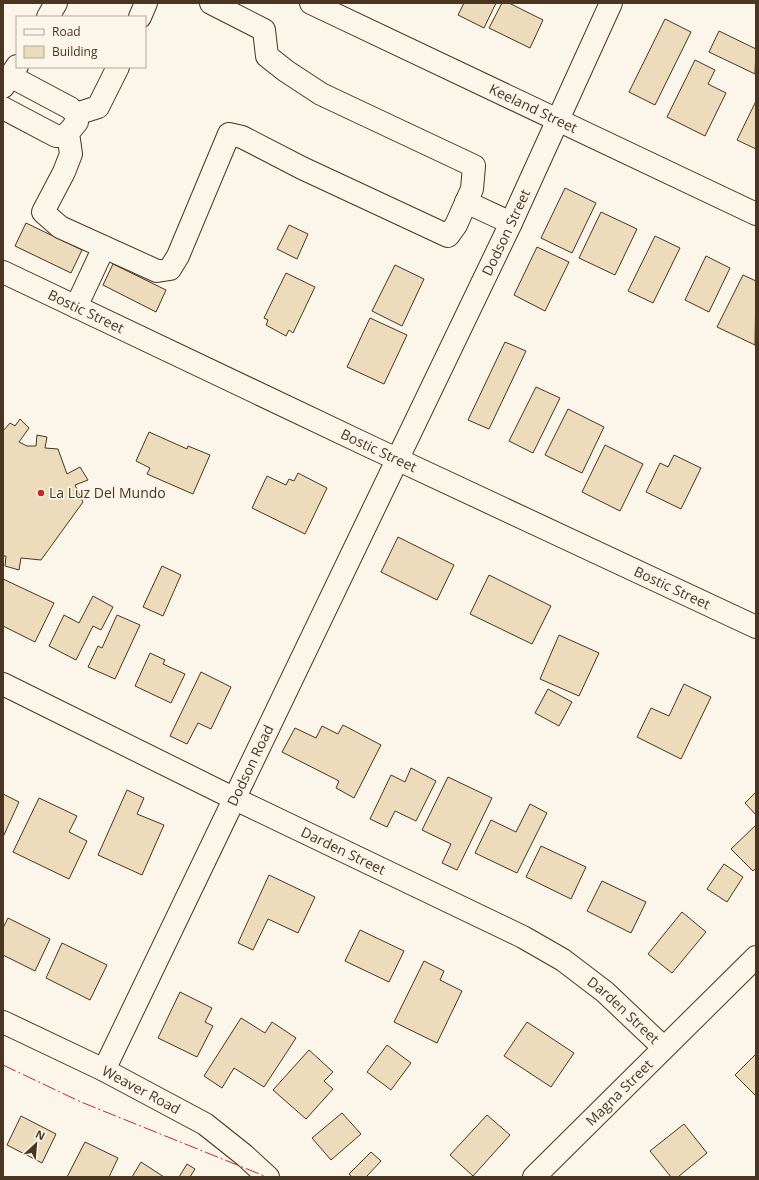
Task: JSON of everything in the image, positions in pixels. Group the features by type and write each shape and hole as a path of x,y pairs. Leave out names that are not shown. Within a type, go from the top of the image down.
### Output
{"street":[{"path":"49,16 56,3"},
{"path":"140,16 146,3"},
{"name":"Keeland Street","path":"311,3 557,121 756,214"},
{"name":"Dodson Street","path":"396,459 511,223 611,3"},
{"path":"10,76 70,108 72,124 71,154 64,172 43,212 60,227 157,271 170,269 178,256 229,134 242,137 302,168 448,236 456,225 472,189 474,166 321,94 286,71 267,56 264,30 214,4"},
{"path":"3,108 56,136 62,136 72,124 98,106 117,68"},
{"path":"466,202 511,223"},
{"path":"76,307 104,247"},
{"name":"Bostic Street","path":"3,272 396,459 756,627"},
{"name":"Dodson Road","path":"104,1070 396,459"},
{"name":"Darden Street","path":"3,684 233,798 523,937 564,960 605,992 663,1047"},
{"name":"Magna Street","path":"534,1177 663,1047 756,957"},
{"name":"Weaver Road","path":"3,1022 104,1070 205,1124 244,1154 268,1177"}],"building":[{"path":"464,3 496,3 484,28 458,15"},
{"path":"502,3 509,3 543,20 530,48 489,28"},
{"path":"665,19 691,32 655,105 629,92"},
{"path":"719,31 756,49 755,74 709,52"},
{"path":"695,60 715,70 708,84 726,93 705,136 667,117"},
{"path":"756,101 756,149 737,140"},
{"path":"565,188 596,203 572,253 541,238"},
{"path":"601,212 637,229 615,275 579,258"},
{"path":"26,223 82,250 71,273 15,246"},
{"path":"289,225 308,234 297,259 277,249"},
{"path":"655,236 680,248 653,303 628,291"},
{"path":"537,247 569,262 545,311 514,295"},
{"path":"706,256 730,268 709,312 685,300"},
{"path":"113,264 166,290 156,312 103,285"},
{"path":"395,265 424,279 402,326 372,311"},
{"path":"286,273 315,287 293,333 289,330 286,336 266,325 268,320 264,318"},
{"path":"743,275 756,281 755,345 717,327"},
{"path":"370,318 407,335 384,384 347,367"},
{"path":"505,342 526,351 489,429 468,420"},
{"path":"536,387 560,398 533,453 509,441"},
{"path":"568,409 604,427 582,473 545,455"},
{"name":"La Luz Del Mundo","path":"20,419 29,428 19,442 27,446 36,446 37,435 47,437 45,448 58,449 67,474 80,467 88,480 75,485 83,502 41,560 21,558 19,570 5,566 6,556 3,556 3,431 10,423 15,426"},
{"path":"149,432 187,449 188,446 210,455 193,494 147,474 150,468 136,461"},
{"path":"605,445 643,464 620,511 582,492"},
{"path":"674,455 701,468 681,509 646,492 660,463 668,467"},
{"path":"298,473 327,488 305,534 252,508 267,476 286,485 289,479 294,481"},
{"path":"398,537 454,565 437,600 381,572"},
{"path":"162,566 181,575 163,616 143,607"},
{"path":"489,575 551,606 532,644 470,614"},
{"path":"3,579 54,603 35,642 3,626"},
{"path":"93,596 113,607 101,630 93,626 76,660 49,646 64,615 79,623"},
{"path":"117,615 140,625 115,679 88,667 98,646 102,648"},
{"path":"559,635 599,653 579,696 540,679"},
{"path":"150,653 165,660 163,664 185,674 171,703 135,686"},
{"path":"201,672 231,687 211,729 198,723 187,744 170,736"},
{"path":"684,684 711,697 681,759 637,737 651,708 669,716"},
{"path":"548,689 572,702 559,726 535,713"},
{"path":"343,725 381,745 354,798 336,788 339,781 282,752 295,728 316,738 322,726 338,734"},
{"path":"411,768 436,781 416,821 395,811 387,827 370,819 391,775 405,782"},
{"path":"448,777 492,798 457,870 442,863 451,844 422,830"},
{"path":"127,790 144,798 137,814 164,825 142,875 98,855"},
{"path":"756,792 756,815 745,803"},
{"path":"3,794 19,802 3,837"},
{"path":"39,798 77,816 69,832 87,841 69,879 13,852"},
{"path":"530,804 547,813 517,873 475,853 491,820 516,832"},
{"path":"756,825 756,868 753,871 731,849"},
{"path":"541,846 586,867 571,899 526,877"},
{"path":"724,864 743,877 727,902 707,889"},
{"path":"269,875 315,897 298,933 268,919 253,950 238,943"},
{"path":"602,881 646,902 631,933 587,911"},
{"path":"682,912 706,932 672,973 648,954"},
{"path":"8,918 50,939 35,971 3,955 3,928"},
{"path":"360,930 404,951 389,982 345,961"},
{"path":"62,943 107,965 90,1000 46,978"},
{"path":"424,961 444,971 440,980 462,991 437,1043 394,1022"},
{"path":"180,992 212,1008 205,1022 213,1026 197,1057 158,1038"},
{"path":"241,1018 265,1033 272,1022 296,1038 264,1087 234,1068 222,1088 204,1076"},
{"path":"527,1022 574,1053 551,1087 504,1056"},
{"path":"387,1045 411,1063 391,1090 367,1072"},
{"path":"309,1050 333,1072 324,1081 333,1089 306,1119 273,1090"},
{"path":"756,1054 756,1096 735,1075"},
{"path":"342,1113 361,1134 331,1160 312,1138"},
{"path":"487,1115 510,1135 473,1176 450,1155"},
{"path":"21,1116 56,1134 42,1163 7,1145"},
{"path":"684,1124 707,1153 678,1177 671,1177 650,1151"},
{"path":"85,1142 118,1158 109,1177 67,1177"},
{"path":"371,1152 381,1161 366,1177 352,1177 349,1174"},
{"path":"141,1162 164,1177 132,1177"},
{"path":"187,1164 195,1169 190,1177 179,1177"}],"power":[{"path":"3,1065 81,1102 267,1177"}],"place":[{"name":"La Luz Del Mundo","path":"41,493"}]}
